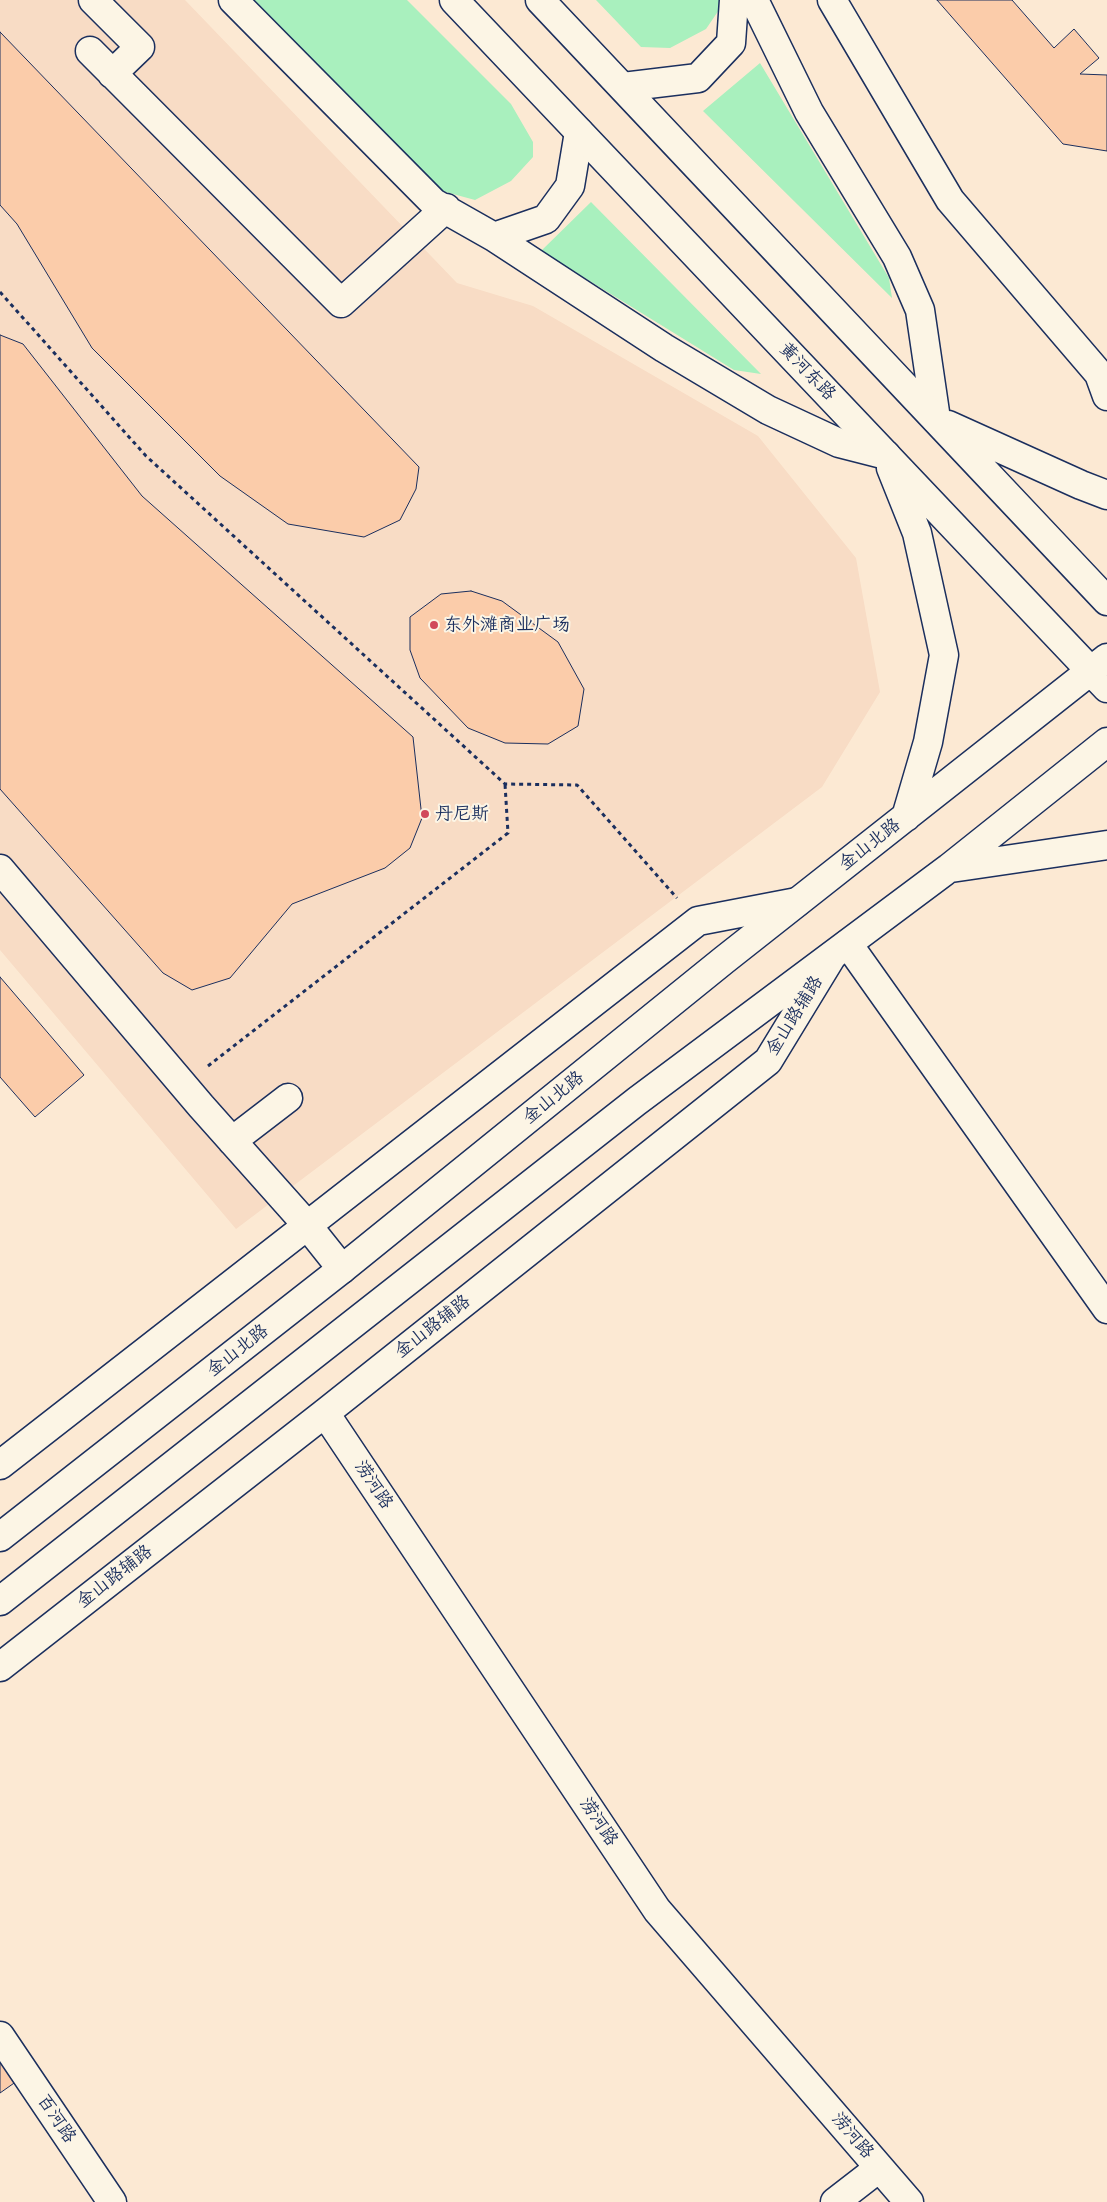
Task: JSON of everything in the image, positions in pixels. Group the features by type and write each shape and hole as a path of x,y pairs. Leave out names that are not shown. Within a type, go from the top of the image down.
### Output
{"street":[{"path":"94,0 140,47 112,74"},
{"path":"232,0 434,203 446,208 494,237 664,348 768,410 839,443 886,455 917,533 944,655 928,742 906,817"},
{"name":"黄河东路","path":"454,0 886,455 1102,672"},
{"path":"540,0 1107,601"},
{"path":"622,87 698,78 731,42 734,0"},
{"path":"754,0 809,112 897,257 920,310 936,420"},
{"path":"832,0 950,200 1104,379"},
{"path":"90,51 340,303 446,208"},
{"path":"494,237 546,219 570,186 579,132"},
{"path":"936,420 1107,495"},
{"name":"金山北路","path":"0,1537 342,1269 797,902 906,817 1102,672"},
{"path":"0,1601 637,1101 949,868 1107,742"},
{"path":"949,868 1107,845"},
{"path":"0,869 342,1269"},
{"path":"0,1465 698,921 797,902"},
{"path":"840,950 1107,1309"},
{"name":"金山路辅路","path":"0,1667 325,1413 768,1061 840,950"},
{"path":"232,1142 288,1098"},
{"name":"涝河路","path":"325,1413 657,1910 909,2202"},
{"name":"百河路","path":"0,2036 112,2202"},
{"path":"835,2202 879,2168"}],"path":[{"path":"0,292 146,456 505,784 577,785 698,921"},
{"path":"184,1085 508,832 505,784"}],"shaded area":[{"name":"东外滩商业广场","path":"0,0 185,0 457,283 533,306 758,436 856,558 880,692 822,787 236,1229 0,950"}],"green space":[{"path":"254,0 407,0 511,104 533,142 533,157 511,181 475,200 442,191"},
{"path":"596,0 722,0 723,4 706,29 670,48 641,47"},
{"path":"760,63 889,278 892,298 703,111"},
{"path":"591,202 761,374 734,370 541,251"}],"building":[{"path":"937,0 1012,0 1054,48 1074,29 1099,58 1080,74 1107,75 1107,151 1063,144"},
{"path":"0,32 419,467 416,489 400,520 364,537 288,524 220,476 92,348 17,224 0,205"},
{"path":"0,335 23,344 142,496 413,737 422,818 410,848 385,868 292,904 230,978 192,990 163,973 0,789"},
{"path":"471,591 502,601 558,642 584,689 578,726 548,744 505,743 468,728 420,678 410,650 410,617 441,594"},
{"path":"0,977 84,1075 35,1117 0,1077"},
{"path":"0,2057 17,2081 0,2093"}],"place":[{"name":"东外滩商业广场","path":"434,625"},
{"name":"丹尼斯","path":"425,814"}]}
